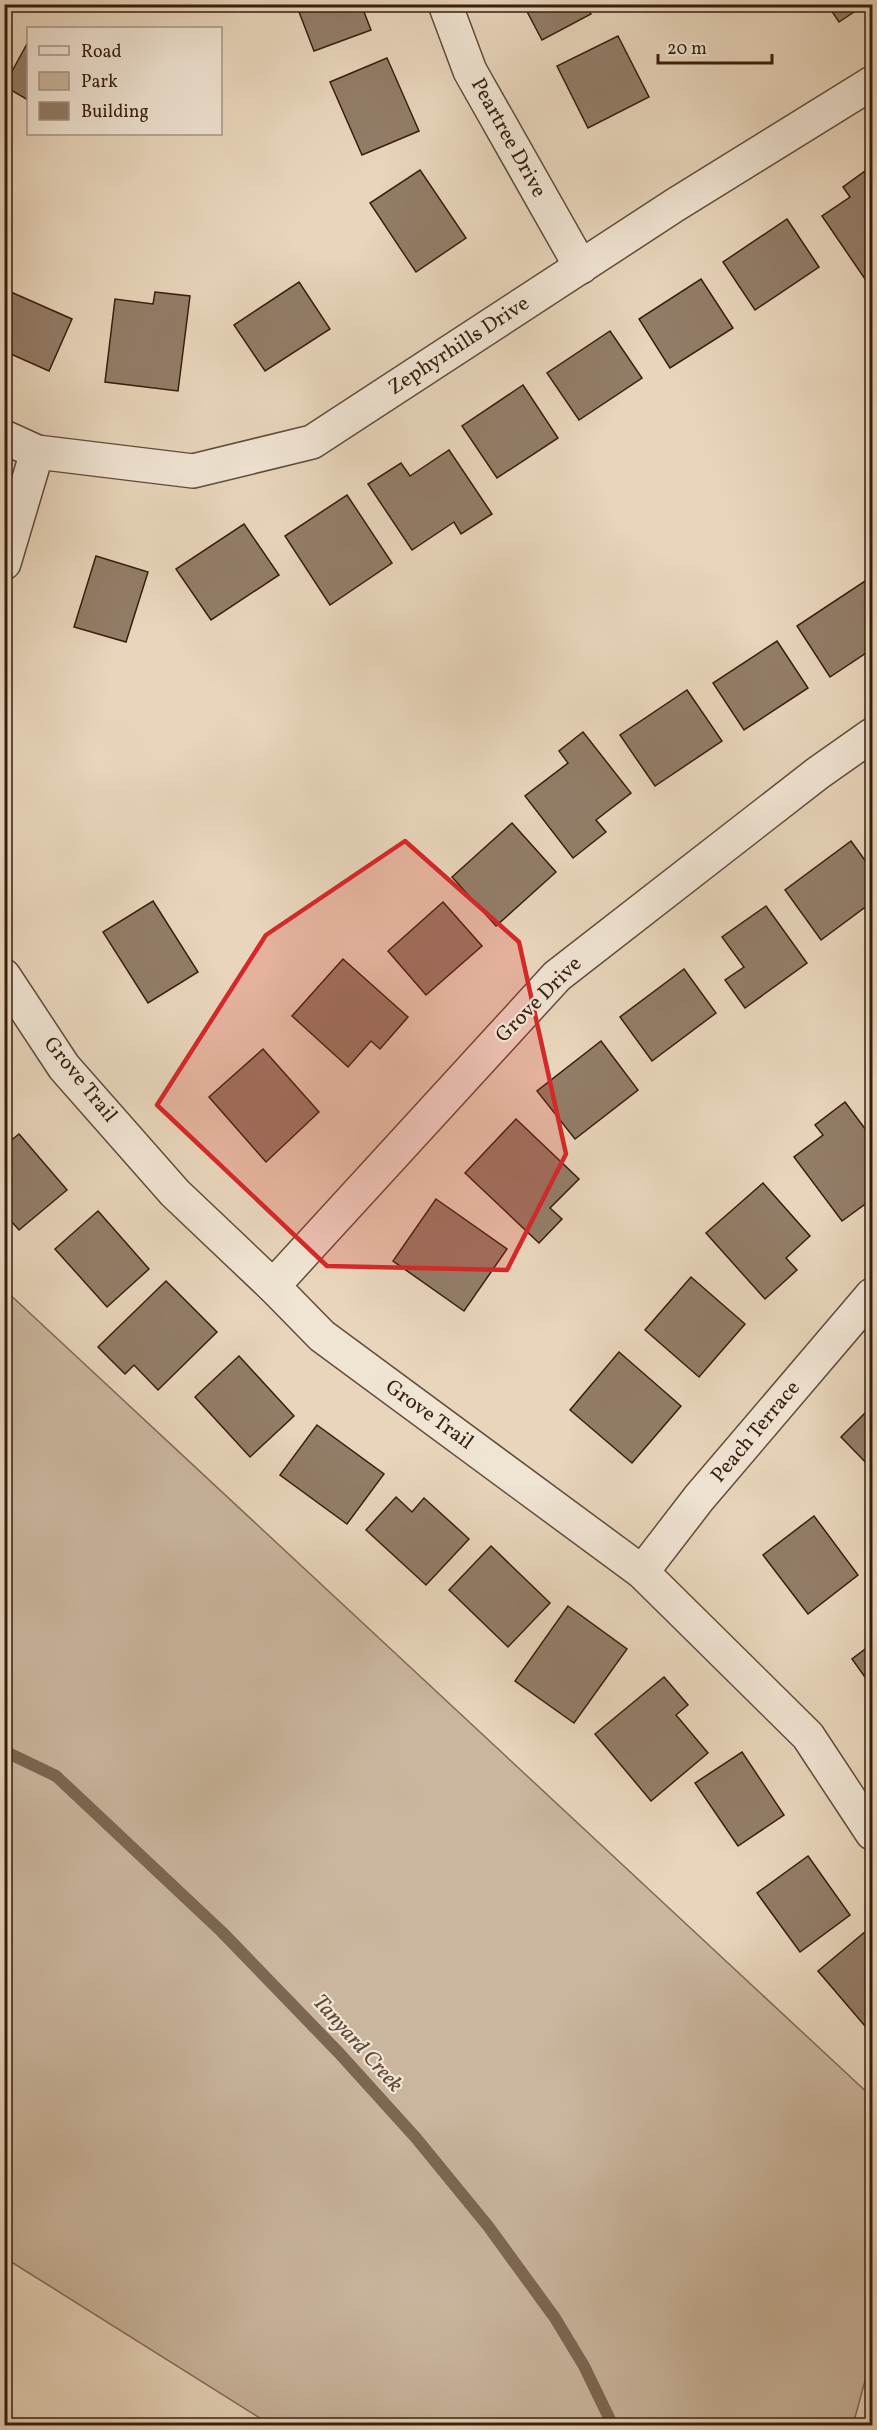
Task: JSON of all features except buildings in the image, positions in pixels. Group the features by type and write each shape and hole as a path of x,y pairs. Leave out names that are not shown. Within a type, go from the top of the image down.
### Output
{"street":[{"name":"Peartree Drive","path":"445,4 470,71 581,267"},
{"name":"Zephyrhills Drive","path":"4,437 37,452 193,471 312,442 675,205 873,83"},
{"path":"4,563 37,452"},
{"name":"Grove Drive","path":"273,1286 556,976 808,780 873,735"},
{"name":"Grove Trail","path":"4,976 64,1067 175,1193 322,1336 642,1572 808,1736 873,1833"},
{"name":"Peach Terrace","path":"642,1572 699,1498 873,1295"}],"highlighted area":[{"path":"405,841 519,942 566,1154 507,1270 327,1266 157,1105 266,935"}],"green space":[{"path":"5,1290 872,2097 872,2355 853,2425 271,2425 5,2258"}],"waterway":[{"name":"Tanyard Creek","path":"4,1751 56,1776 222,1932 340,2054 416,2138 488,2226 555,2318 584,2366 613,2426"}]}
